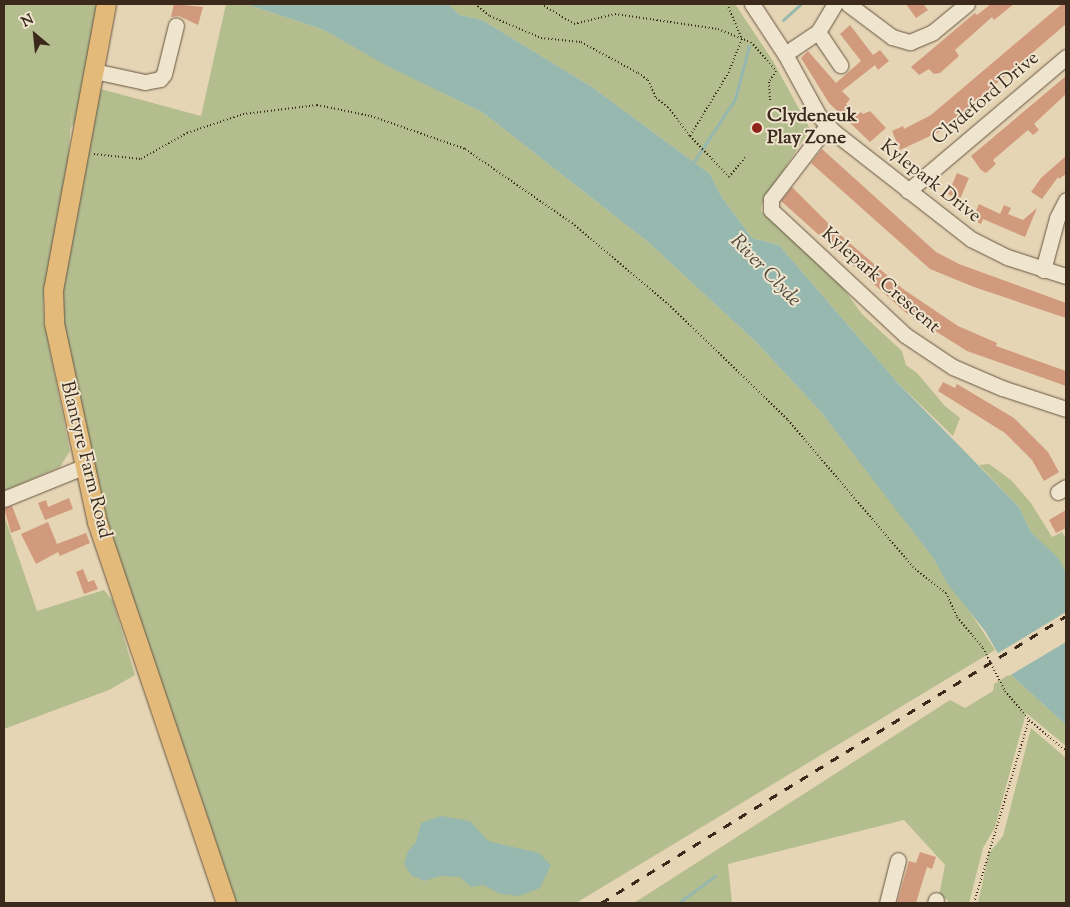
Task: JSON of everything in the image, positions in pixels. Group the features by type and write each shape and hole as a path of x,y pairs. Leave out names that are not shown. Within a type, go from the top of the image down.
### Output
{"main road":[{"name":"Blantyre Farm Road","path":"106,4 52,306 83,467 103,539 226,903"}],"street":[{"name":"Kylepark Drive","path":"752,4 785,54 827,126 971,239 1043,270 1066,276"},
{"path":"785,54 818,32 835,4"},
{"path":"848,4 892,37 910,42 933,32 967,4"},
{"path":"94,71 145,82 160,79 164,74 176,25"},
{"path":"818,32 840,65"},
{"name":"Clydeford Drive","path":"908,191 1066,57"},
{"name":"Kylepark Crescent","path":"827,126 770,199 771,210 905,335 953,367 1002,388 1066,409"},
{"path":"1043,270 1057,218 1066,200"},
{"path":"4,499 83,467"},
{"path":"887,903 898,860"}],"path":[{"path":"475,4 490,16 541,38 581,42 638,73 648,80 656,98 668,106 690,136 730,177 746,156"},
{"path":"541,4 574,24 615,14 718,29 742,39 760,50 776,72 769,82 770,100"},
{"path":"690,136 729,72 742,39 727,4"},
{"path":"80,151 141,159 187,133 243,114 317,105 371,116 465,149 572,223 668,304 788,420 915,569 946,594 958,617 983,648 1005,691 1029,720 1066,751"},
{"path":"974,903 1029,720"}],"green space":[{"path":"4,4 101,4 76,120 71,128 72,109 68,163 43,301 44,321 70,451 60,467 4,491"},
{"path":"226,4 246,4 324,30 388,66 482,112 648,242 756,342 821,412 935,559 995,650 576,903 232,903 106,532 58,314 97,88 201,116"},
{"path":"448,4 735,4 773,61 810,129 762,204 761,211 833,274 862,314 902,351 906,365 917,373 945,406 960,418 953,436 897,382 779,245 752,238 721,196 710,174 592,87 482,20 460,15"},
{"path":"989,464 1011,480 1031,503 1052,537 1062,532 1066,539 1066,573 1058,559 1031,532 1019,507 979,465"},
{"path":"4,515 37,611 104,590 113,601 135,675 109,690 4,729"},
{"path":"1010,674 1066,725 1066,746 1026,713 995,827 983,848 969,903 947,903 948,900 939,896 945,865 904,820 728,864 732,903 634,903 950,700 965,708 993,691 994,684"},
{"path":"1031,728 1066,758 1066,903 978,903 989,853 1003,836"}],"water":[{"name":"River Clyde","path":"246,4 448,4 460,15 482,20 592,87 710,174 721,196 752,238 779,245 897,382 1019,507 1031,532 1059,559 1066,573 1066,725 1010,674 985,631 947,583 934,559 821,412 756,342 648,242 482,112 387,66 324,30"},
{"path":"441,816 470,821 488,841 539,853 551,865 540,888 519,896 500,894 484,885 471,887 460,877 440,876 425,881 411,875 404,864 408,851 416,842 421,823"}],"pier":[{"path":"1066,612 1066,642 1009,676 995,655"}],"building":[{"path":"174,4 203,7 198,25 179,16 171,17"},
{"path":"906,4 923,4 928,10 916,18"},
{"path":"991,4 1014,4 994,20 992,17 955,50 959,56 940,73 934,74 929,69 919,75 911,67 975,13 977,15"},
{"path":"1062,4 1066,4 1066,24 941,131 900,150 892,131 903,126 904,129 931,115"},
{"path":"850,25 873,55 880,50 889,61 878,70 875,65 842,91 850,99 846,104 857,115 861,112 863,114 870,111 886,128 870,142 829,103 801,58 808,51 836,83 861,61 840,34"},
{"path":"1066,76 1066,94 1034,124 1039,130 1033,135 1028,130 993,160 996,164 986,173 981,170 971,156"},
{"path":"822,149 936,252 959,264 1066,303 1066,318 974,287 930,269 811,163"},
{"path":"1066,156 1066,174 1059,179 1058,177 1042,199 1031,192 1041,178"},
{"path":"957,173 969,178 960,199 948,194"},
{"path":"792,187 837,232 903,289 958,326 997,343 996,346 1066,371 1066,386 967,351 905,312 781,201"},
{"path":"979,204 1000,214 1004,205 1011,208 1008,214 1023,220 1037,208 1025,237 983,219 981,224 972,220"},
{"path":"943,382 955,388 957,384 1014,418 1048,452 1059,472 1044,481 1032,460 1005,433 938,391"},
{"path":"69,498 73,509 45,520 38,503 46,500 48,507"},
{"path":"12,506 21,529 11,533 4,508"},
{"path":"1066,510 1066,528 1056,533 1049,520"},
{"path":"48,522 57,544 86,533 90,543 60,556 58,552 36,564 21,534"},
{"path":"83,569 88,582 94,580 98,589 84,594 76,572"},
{"path":"920,852 936,857 932,869 927,867 916,903 897,903 909,861 916,863"}],"waterway":[{"path":"783,20 801,4"},
{"path":"693,163 735,99 749,46"},
{"path":"678,903 715,876"}],"railway":[{"path":"601,903 1066,616"}],"place":[{"name":"Clydeneuk Play Zone","path":"757,128"}]}
